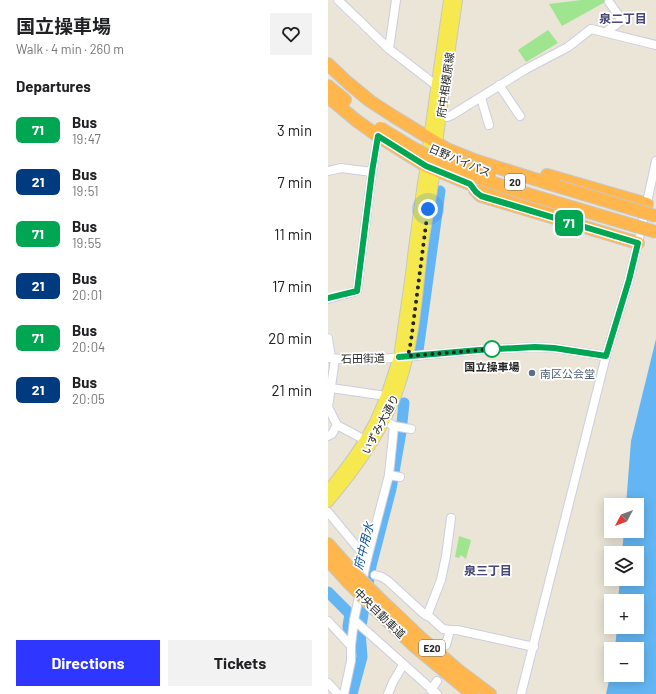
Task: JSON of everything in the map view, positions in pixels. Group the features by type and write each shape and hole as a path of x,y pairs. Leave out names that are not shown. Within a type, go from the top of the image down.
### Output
{"highway":[{"path":"328,64 351,86 370,101 447,149 477,161 656,216"},
{"name":"日野バイパス","path":"328,75 355,99 380,128 410,137 434,150 495,176 656,223"},
{"name":"日野バイパス","path":"328,86 380,128 413,148 438,160 479,178 524,193 656,232"},
{"path":"328,97 357,121 380,128 431,168 470,184 656,239"},
{"path":"477,161 494,158 536,172 647,204"},
{"path":"470,184 481,196 638,243"},
{"name":"中央自動車道","path":"328,544 350,577 377,611 413,645 472,694"},
{"name":"中央自動車道","path":"328,560 378,597 420,637 458,670 490,694"}],"main road":[{"name":"府中相模原線","path":"431,168 437,86 449,0"},
{"name":"府中相模原線","path":"433,140 441,117 457,0"},
{"name":"いずみ大通り","path":"328,490 365,440 411,341 430,196 431,168"},
{"name":"いずみ大通り","path":"328,502 360,461 384,420 400,384 403,357"}],"street":[{"path":"338,0 389,49 437,86"},
{"path":"347,10 348,0"},
{"path":"389,49 396,0"},
{"path":"606,32 622,20 609,2"},
{"path":"441,117 452,115 526,69 568,47 591,28 656,45"},
{"path":"499,85 520,116"},
{"path":"481,98 489,125"},
{"path":"328,298 357,291 372,172 380,128"},
{"path":"522,694 606,356 629,280 656,161"},
{"path":"328,171 341,168 372,172"},
{"path":"328,338 331,358 331,388 328,407 338,425 365,440"},
{"name":"石田街道","path":"331,358 362,360 479,350 535,347 554,348 606,356"},
{"path":"331,388 386,396"},
{"path":"384,420 396,426 409,429"},
{"path":"328,436 332,434 338,425"},
{"path":"344,694 351,661 351,646 355,621 367,559 394,476 396,426"},
{"path":"328,512 367,559"},
{"path":"427,616 441,580 451,518"},
{"path":"375,575 388,581 443,630 456,630 534,647"},
{"path":"328,621 351,646"},
{"path":"355,621 434,692 437,681"},
{"path":"446,645 450,630"},
{"path":"388,694 403,665"},
{"path":"328,683 338,694"}],"green space":[{"path":"581,0 607,1 562,26 549,4"},
{"path":"548,30 558,43 526,62 518,50"},
{"path":"459,536 471,540 466,559 461,555 459,558 455,557"}],"water":[{"path":"656,339 656,694 606,694 609,682 644,682 644,642 616,642 616,634 644,634 644,594 619,594 619,586 644,586 644,546 623,546 623,538 644,538 644,498 627,498 631,441"}],"waterway":[{"path":"418,351 440,191"},
{"name":"府中用水","path":"352,694 362,657 360,632 371,566 391,489 401,432 404,403"},
{"path":"328,592 350,614 348,626 349,635"}],"bus line":[{"name":"71","path":"328,298 357,291 378,136 426,166 470,184 481,196 638,243 629,280 606,356 554,348 535,347 399,357"}],"place":[{"name":"国立操車場","path":"492,349"},
{"name":"南区公会堂","path":"532,373"}],"district":[{"name":"泉二丁目","path":"623,18"},
{"name":"泉三丁目","path":"488,570"}],"route":[{"path":"428,209 408,356 492,349"}]}
